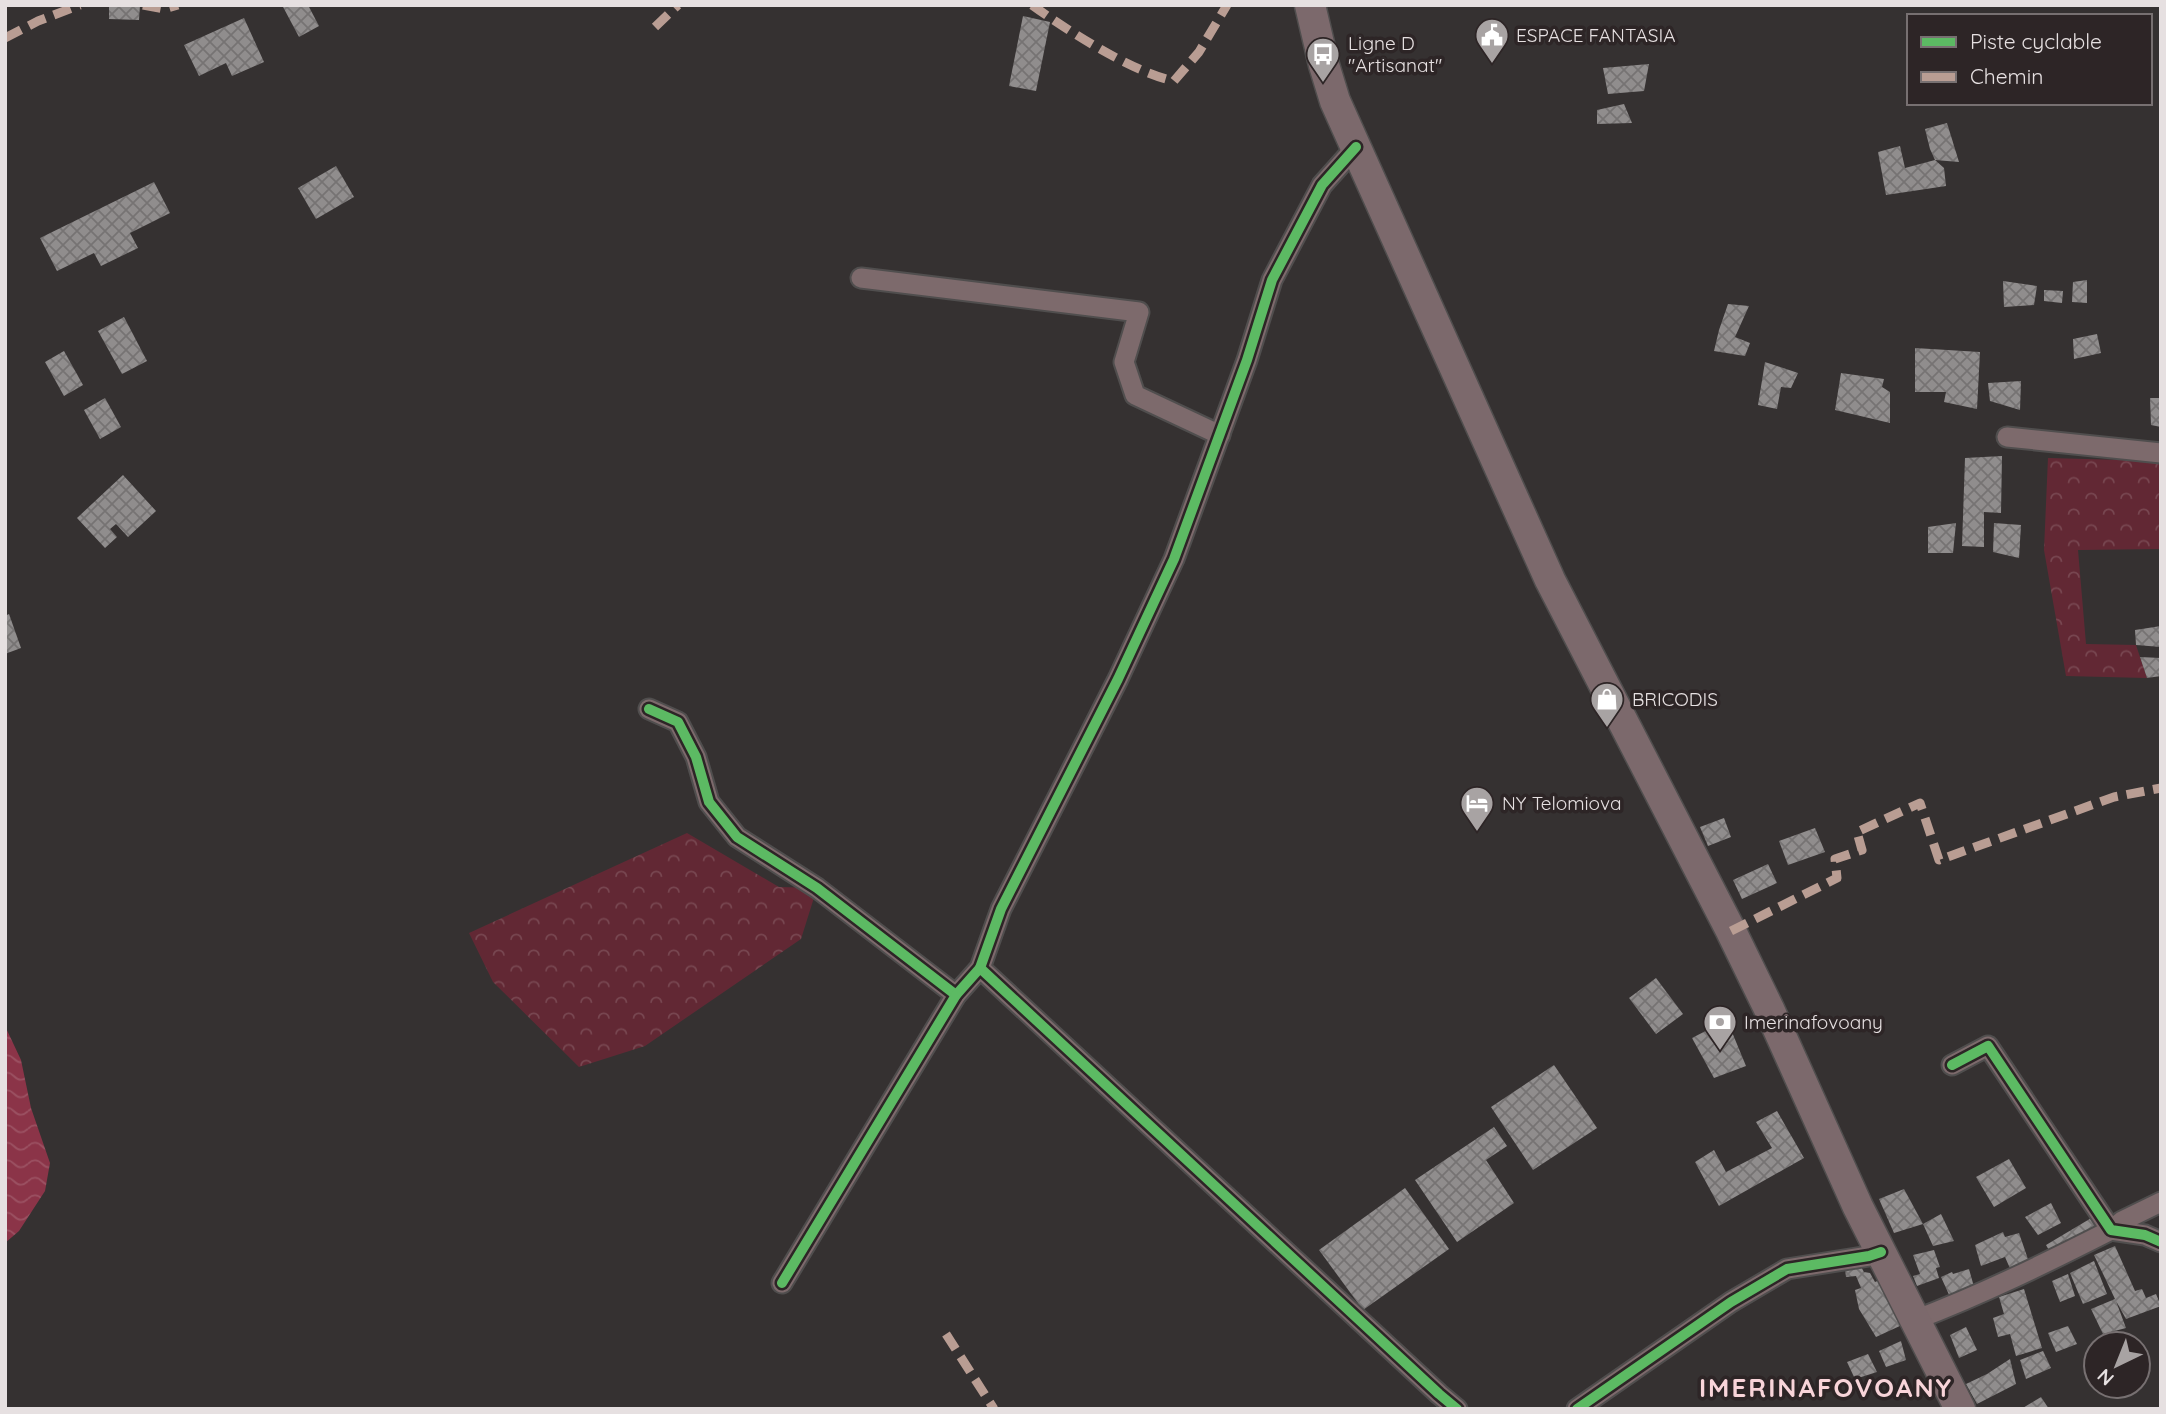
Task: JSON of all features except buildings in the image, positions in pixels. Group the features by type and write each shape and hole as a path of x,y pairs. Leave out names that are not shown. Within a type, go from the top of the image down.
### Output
{"main road":[{"path":"1310,6 1335,101 1550,580 1731,931 1858,1207 1960,1409"}],"street":[{"path":"1310,6 1317,5"},
{"path":"782,1283 956,995 980,968 1002,909 1118,679 1174,559 1247,360 1272,280 1322,185 1356,147"},
{"path":"861,278 1139,312 1124,362 1135,395 1220,435"},
{"path":"2007,438 2161,453"},
{"path":"649,709 678,722 696,757 709,802 737,837 817,888 956,995"},
{"path":"980,968 1457,1409"},
{"path":"1952,1065 1988,1046 2110,1230 2145,1235 2161,1242"},
{"path":"1915,1320 1994,1287 2161,1202"},
{"path":"1577,1409 1731,1301 1787,1269 1881,1252"}],"green space":[{"path":"2048,458 2161,461 2161,549 2078,550 2086,644 2136,645 2147,678 2066,676 2044,550"},
{"path":"687,833 779,887 817,888 801,939 645,1046 579,1067 493,982 469,933"}],"water":[{"path":"5,1026 21,1060 31,1108 50,1163 45,1191 19,1231 5,1243"}],"marked path":[{"path":"5,38 38,21 80,5"},
{"path":"143,5 164,9 178,5"},
{"path":"655,27 678,5"},
{"path":"1032,5 1120,60 1174,81 1199,52 1227,5"},
{"path":"1731,931 1837,878 1835,859 1862,850 1857,832 1920,803 1939,860 2114,797 2161,788"},
{"path":"946,1334 994,1409"}],"cycle path":[{"path":"782,1283 956,995 980,968 1001,909 1118,679 1174,559 1247,360 1272,280 1322,185 1356,147"},
{"path":"649,709 678,722 696,757 709,802 737,837 817,888 956,995"},
{"path":"980,968 1457,1409"},
{"path":"1952,1065 1988,1046 2111,1230 2145,1235 2161,1242"},
{"path":"1577,1409 1731,1302 1787,1269 1881,1252"}],"place":[{"name":"ESPACE FANTASIA","path":"1492,65"},
{"name":"Ligne D \"Artisanat\"","path":"1323,84"},
{"name":"BRICODIS","path":"1607,729"},
{"name":"NY Telomiova","path":"1477,833"},
{"name":"Imerinafovoany","path":"1720,1052"}],"district":[{"name":"IMERINAFOVOANY","path":"1826,1387"}]}
